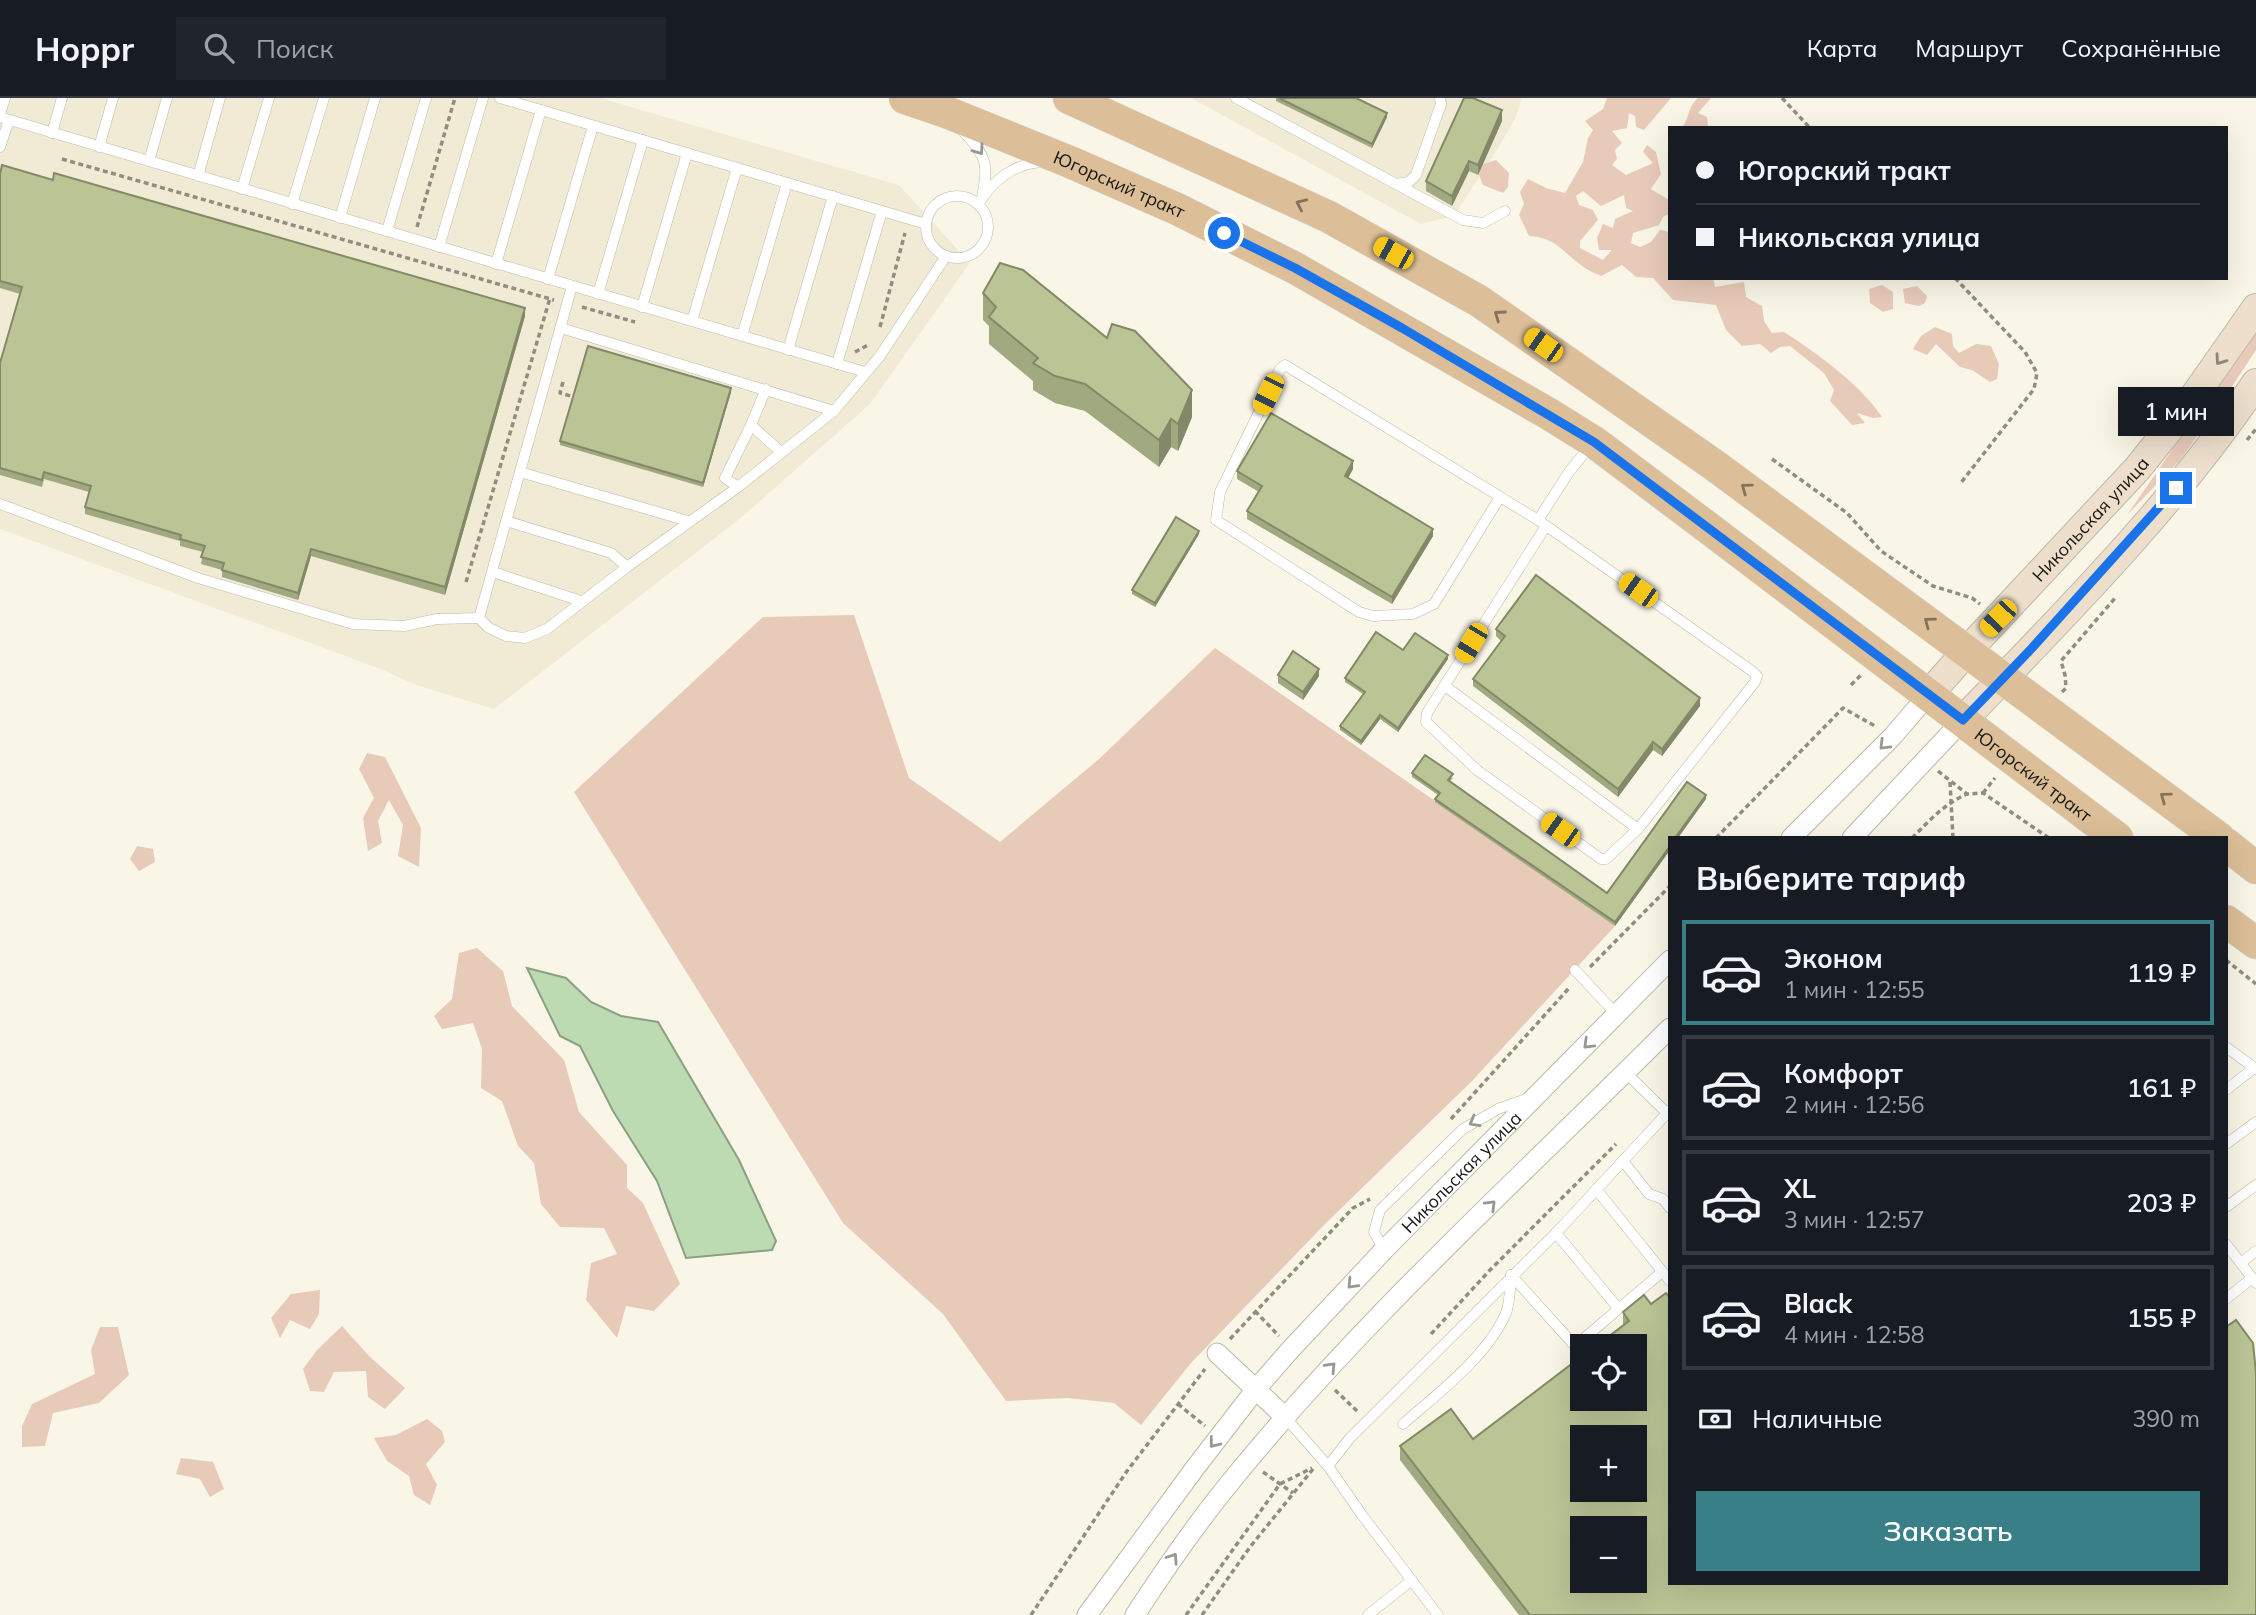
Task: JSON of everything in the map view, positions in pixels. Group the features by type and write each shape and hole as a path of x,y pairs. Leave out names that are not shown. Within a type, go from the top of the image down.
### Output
{"main road":[{"name":"Югорский тракт","path":"905,98 1070,162 1177,209 1295,268 1594,442 2114,836"},
{"path":"1069,98 1329,217 1479,301 1714,465 2216,836"},
{"path":"2228,846 2256,868"},
{"path":"2228,922 2256,943"}],"street":[{"name":"Никольская улица","path":"1793,836 1892,737 1967,651 2137,468 2183,412 2256,308"},
{"path":"1854,836 2158,509 2256,383"},
{"name":"Никольская улица","path":"1087,1615 1256,1389 1384,1250 1668,962"},
{"path":"1135,1615 1178,1550 1223,1490 1285,1417 1413,1281 1668,1030"},
{"path":"1217,1353 1285,1417"}],"lane":[{"path":"0,147 5,98"},
{"path":"52,133 62,98"},
{"path":"99,147 113,98"},
{"path":"149,161 167,98"},
{"path":"198,176 220,98"},
{"path":"242,189 269,98"},
{"path":"292,204 324,98"},
{"path":"340,218 375,98"},
{"path":"387,232 426,98"},
{"path":"439,247 483,98"},
{"path":"500,98 926,224"},
{"path":"1236,98 1463,220 1483,223 1505,211"},
{"path":"1397,184 1409,182 1416,175 1441,104 1440,98"},
{"path":"496,264 541,110"},
{"path":"946,112 979,148 986,161 987,175 981,200 989,229 982,247 974,253 965,257 946,257 931,244 927,235 928,216 940,201 959,196 981,200"},
{"path":"3,117 865,372"},
{"path":"548,279 593,126"},
{"path":"597,294 643,140"},
{"path":"642,307 687,153"},
{"path":"981,200 1010,170 1031,163 1070,162"},
{"path":"692,321 737,168"},
{"path":"742,336 787,183"},
{"path":"788,350 833,196"},
{"path":"837,364 882,211"},
{"path":"0,504 198,578 353,624 404,626 437,619 479,618 489,628 506,636 525,638 548,629 581,601 738,487 834,411 880,356 946,257"},
{"path":"479,618 572,286"},
{"path":"561,327 834,411"},
{"path":"1500,497 1434,604 1413,614 1373,616 1359,612 1216,520 1220,492 1280,369 1285,365 1500,497 1542,523 1757,676 1755,682 1638,829 1611,857 1601,859 1477,771 1426,722 1427,713 1542,523 1569,472 1594,442"},
{"path":"738,487 725,478 766,389"},
{"path":"751,425 781,452"},
{"path":"520,472 688,521"},
{"path":"506,521 611,553 626,567"},
{"path":"493,572 581,601"},
{"path":"1445,686 1638,829"},
{"path":"1578,973 1616,1014"},
{"path":"2228,1049 2255,1069 2228,1089"},
{"path":"1328,1466 1350,1438 1556,1233 1668,1112 1625,1072"},
{"path":"1384,1250 1374,1232 1380,1210 1462,1129 1498,1109 1536,1095"},
{"path":"2228,1143 2256,1122"},
{"path":"1623,1161 1649,1194 1663,1199 1668,1205"},
{"path":"2228,1206 2256,1185"},
{"path":"1596,1189 1668,1279"},
{"path":"1556,1233 1618,1308"},
{"path":"2228,1246 2254,1281 2228,1298"},
{"path":"2242,1262 2256,1251"},
{"path":"1511,1275 1575,1346 1662,1272"},
{"path":"1403,1424 1464,1370 1490,1339 1507,1312 1511,1275"},
{"path":"1285,1417 1328,1466 1438,1615"},
{"path":"1368,1615 1412,1580"}],"path":[{"path":"409,258 455,98"},
{"path":"1782,98 1808,126"},
{"path":"1957,280 2025,352 2037,373 2034,389 1960,484"},
{"path":"466,582 550,298"},
{"path":"563,381 560,393 574,397"},
{"path":"2239,450 2256,429"},
{"path":"1772,459 1847,513 1881,551 1933,586"},
{"path":"2047,712 2066,688 2061,661 2121,592"},
{"path":"1718,836 1843,708 1892,737"},
{"path":"1983,793 2012,757"},
{"path":"1924,761 1967,794"},
{"path":"1950,780 1953,836"},
{"path":"1914,836 1952,801 1967,794 1983,793 2046,836"},
{"path":"1448,1126 1452,1117 1578,973 1668,888"},
{"path":"2228,962 2256,984"},
{"path":"1031,1615 1127,1471 1217,1353 1353,1208 1373,1197"},
{"path":"1185,1615 1280,1484 1313,1468"}],"shaded area":[{"path":"0,98 600,98 899,185 970,263 870,404 742,517 494,709 416,685 381,669 0,529"},
{"path":"1191,98 1522,98 1515,119 1454,216 1421,224"},
{"path":"1607,98 1671,98 1644,130 1636,127 1635,116 1629,113 1627,128 1612,131 1622,143 1615,150 1617,159 1612,165 1626,175 1653,163 1643,152 1647,145 1656,152 1661,174 1651,189 1668,199 1668,214 1663,217 1659,225 1633,233 1631,243 1640,247 1651,242 1660,230 1668,232 1668,280 1713,280 1715,287 1744,282 1746,297 1762,306 1764,321 1772,333 1784,332 1824,360 1862,393 1882,417 1873,418 1857,413 1865,423 1852,425 1830,401 1834,390 1824,373 1790,346 1780,347 1771,353 1760,344 1742,346 1726,330 1716,305 1673,300 1653,278 1636,277 1622,265 1601,276 1583,267 1552,242 1529,236 1519,215 1524,204 1520,192 1528,179 1565,193 1583,162 1588,138 1593,130 1585,121 1603,109","holes":["1583,191 1601,206 1624,195 1626,208 1633,211 1615,219 1613,228 1603,224 1597,238 1599,250 1612,250 1603,260 1580,248 1580,241 1598,220 1593,210 1579,205 1576,196"]},
{"path":"1698,98 1711,98 1698,113 1707,117 1708,126 1683,126"},
{"path":"1496,160 1509,173 1508,187 1503,193 1483,185 1479,175 1480,165"},
{"path":"1882,285 1893,292 1893,309 1883,312 1870,303 1869,289"},
{"path":"1917,286 1927,296 1925,303 1919,306 1905,303 1903,289"},
{"path":"1935,327 1952,334 1953,346 1959,353 1976,344 1991,346 1999,364 1997,379 1990,382 1972,370 1960,367 1936,344 1927,355 1913,349 1921,336"},
{"path":"2256,329 2256,350 2225,397 2181,459 2127,515"},
{"path":"854,615 909,778 1000,842 1099,759 1215,648 1615,926 1472,1081 1324,1225 1191,1363 1141,1425 1114,1403 1068,1398 1006,1401 943,1314 843,1223 574,792 763,617"},
{"path":"367,753 385,757 421,828 419,867 398,856 403,825 389,800 378,821 382,843 368,851 363,818 374,798 359,769"},
{"path":"137,846 153,849 155,862 139,871 130,859"},
{"path":"477,948 503,971 512,1006 564,1060 579,1112 627,1165 627,1188 643,1203 680,1284 654,1311 626,1306 617,1338 586,1300 591,1263 617,1254 604,1228 560,1227 541,1204 534,1163 518,1146 502,1101 481,1088 482,1049 473,1023 442,1029 434,1016 452,999 459,953"},
{"path":"527,968 566,978 591,1002 621,1016 658,1022 739,1160 776,1241 772,1250 686,1258 657,1181 613,1111 580,1046 560,1036"},
{"path":"320,1290 319,1314 310,1329 290,1320 280,1338 271,1318 291,1294"},
{"path":"342,1326 369,1356 405,1388 385,1409 368,1397 366,1371 334,1372 324,1392 310,1391 303,1369 317,1350"},
{"path":"100,1327 118,1327 129,1375 99,1403 53,1413 45,1446 22,1447 22,1426 32,1404 95,1374 91,1350"},
{"path":"427,1419 442,1431 445,1442 426,1464 437,1485 430,1505 414,1495 409,1476 387,1461 374,1438 396,1435"},
{"path":"181,1458 213,1462 224,1489 210,1497 200,1479 176,1474"}],"building":[{"path":"1279,98 1356,98 1387,113 1372,144"},
{"path":"1464,98 1473,98 1502,110 1478,165 1469,161 1452,196 1426,181"},
{"path":"2,165 53,180 54,173 525,308 445,587 311,549 298,593 222,570 224,563 201,557 205,546 180,539 181,535 85,507 91,486 44,472 42,480 0,468 0,363 22,287 0,281"},
{"path":"1000,263 1023,270 1107,338 1112,324 1135,331 1192,390 1178,424 1171,419 1159,440 1085,384 1055,376 1033,363 1038,358 989,317 996,307 983,293"},
{"path":"588,346 731,388 703,483 560,441"},
{"path":"1271,413 1353,461 1345,476 1433,529 1392,597 1247,511 1262,486 1237,471"},
{"path":"1176,517 1199,531 1155,603 1132,590"},
{"path":"1536,575 1700,698 1662,749 1653,742 1618,789 1473,679 1505,636 1496,629"},
{"path":"1376,632 1403,650 1415,633 1448,655 1398,728 1380,715 1361,741 1340,726 1365,692 1345,678"},
{"path":"1293,651 1319,669 1303,692 1278,675"},
{"path":"1425,755 1453,774 1448,780 1607,893 1687,782 1706,795 1676,836 1668,836 1668,849 1615,922 1435,799 1440,793 1412,773"},
{"path":"1666,1293 1668,1296 1668,1585 2228,1585 2228,1326 2236,1320 2253,1343 2256,1373 2256,1615 1530,1615 1400,1446 1451,1409 1473,1439 1570,1365 1570,1411 1647,1411 1647,1334 1612,1334 1629,1321 1623,1312 1644,1295 1651,1304"}],"route":[{"path":"1224,233 1295,268 1402,328 1594,442 1963,720 2032,648 2176,488"}]}
